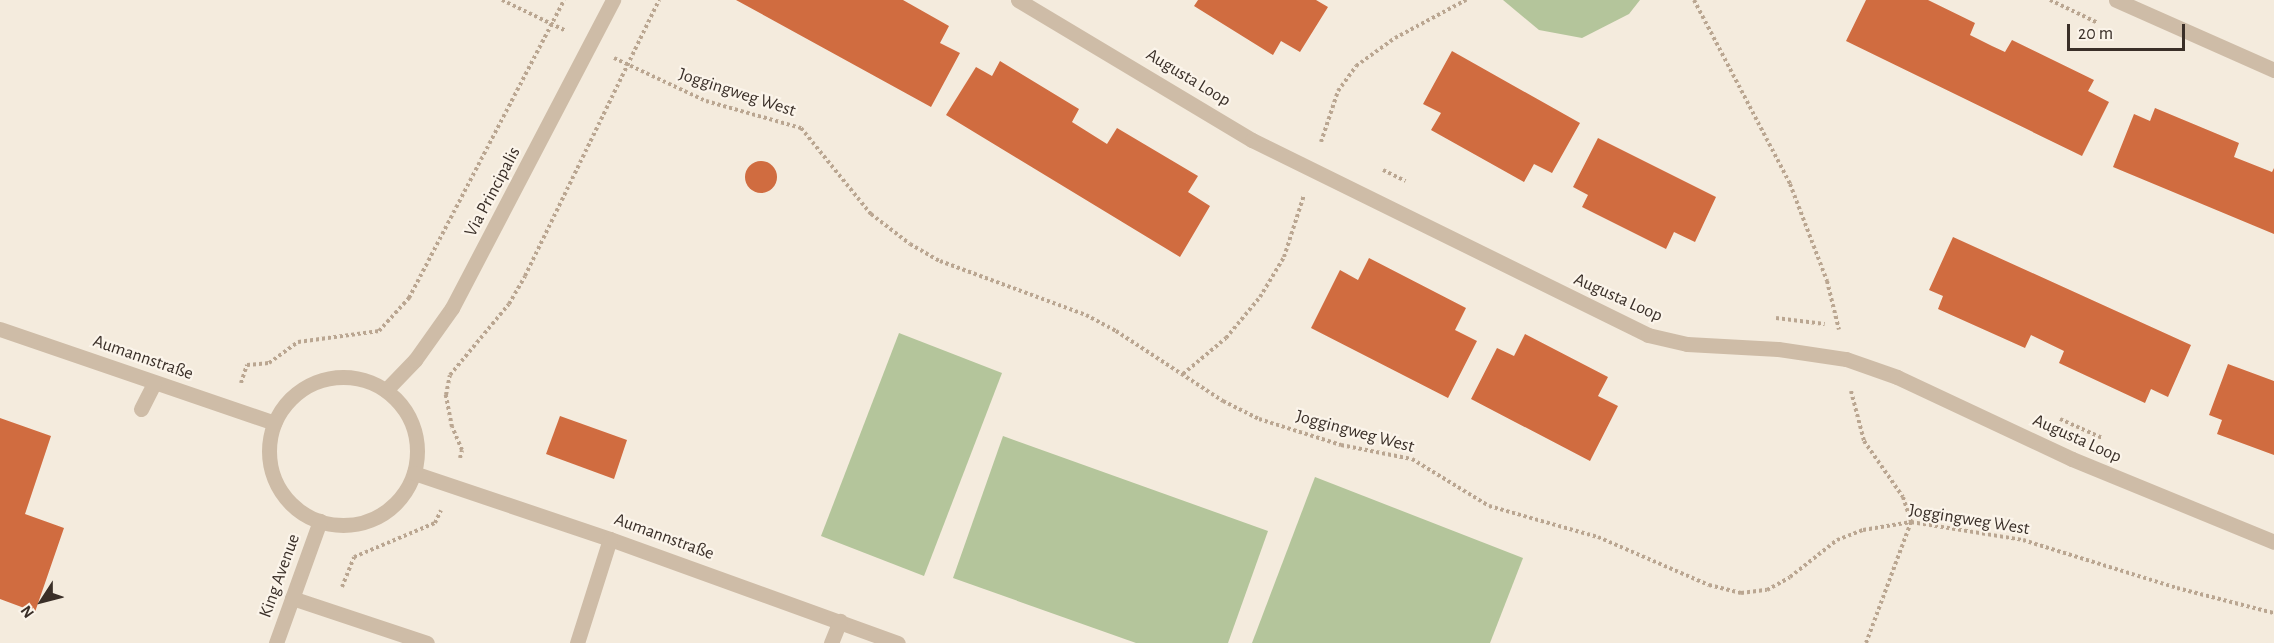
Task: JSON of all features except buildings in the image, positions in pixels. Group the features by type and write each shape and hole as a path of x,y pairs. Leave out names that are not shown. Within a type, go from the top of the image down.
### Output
{"street":[{"name":"Via Principalis","path":"386,390 415,360 452,308 613,0"},
{"name":"Augusta Loop","path":"1018,0 1252,140 1648,335 1687,344 1778,349 1846,359 1897,377 2072,459 2274,542"},
{"path":"2116,0 2274,70"},
{"name":"Aumannstraße","path":"0,328 274,423"},
{"path":"345,376 366,380 386,390 403,406 414,427 418,450 414,473 404,494 387,511 366,522 343,525 320,521 298,510 282,493 272,471 269,447 274,423 285,404 302,389 322,379 345,376"},
{"path":"141,409 154,383"},
{"name":"Aumannstraße","path":"414,473 610,538 898,643"},
{"name":"King Avenue","path":"276,643 320,521"},
{"path":"577,643 610,538"},
{"path":"292,598 427,643"},
{"path":"831,643 840,621"}],"path":[{"name":"Joggingweg West","path":"502,0 698,98 801,128 871,214 910,244 940,261 1106,326 1258,419 1341,445 1412,459 1489,506 1598,537 1709,585 1742,592 1767,590 1790,577 1837,540 1863,530 1911,522 2023,540 2177,588 2274,613"},
{"path":"232,409 247,365 268,363 298,342 379,331 409,298 564,0"},
{"path":"333,611 354,557 435,523 452,484 462,450 452,427 446,395 450,375 509,304 659,0"},
{"path":"1694,0 1790,184 1827,281 1846,359 1854,411 1864,441 1903,497 1911,522 1866,643"},
{"path":"1310,140 1330,150"},
{"path":"1372,166 1414,186"},
{"path":"1772,318 1839,327 1849,331"},
{"path":"2056,417 2110,441"}],"green space":[{"path":"1503,0 1640,0 1629,14 1582,38 1539,30"},
{"path":"899,333 1002,373 924,576 821,536"},
{"path":"1003,436 1268,531 1228,643 1136,643 953,578"},
{"path":"1315,477 1523,558 1490,643 1252,643"}]}
